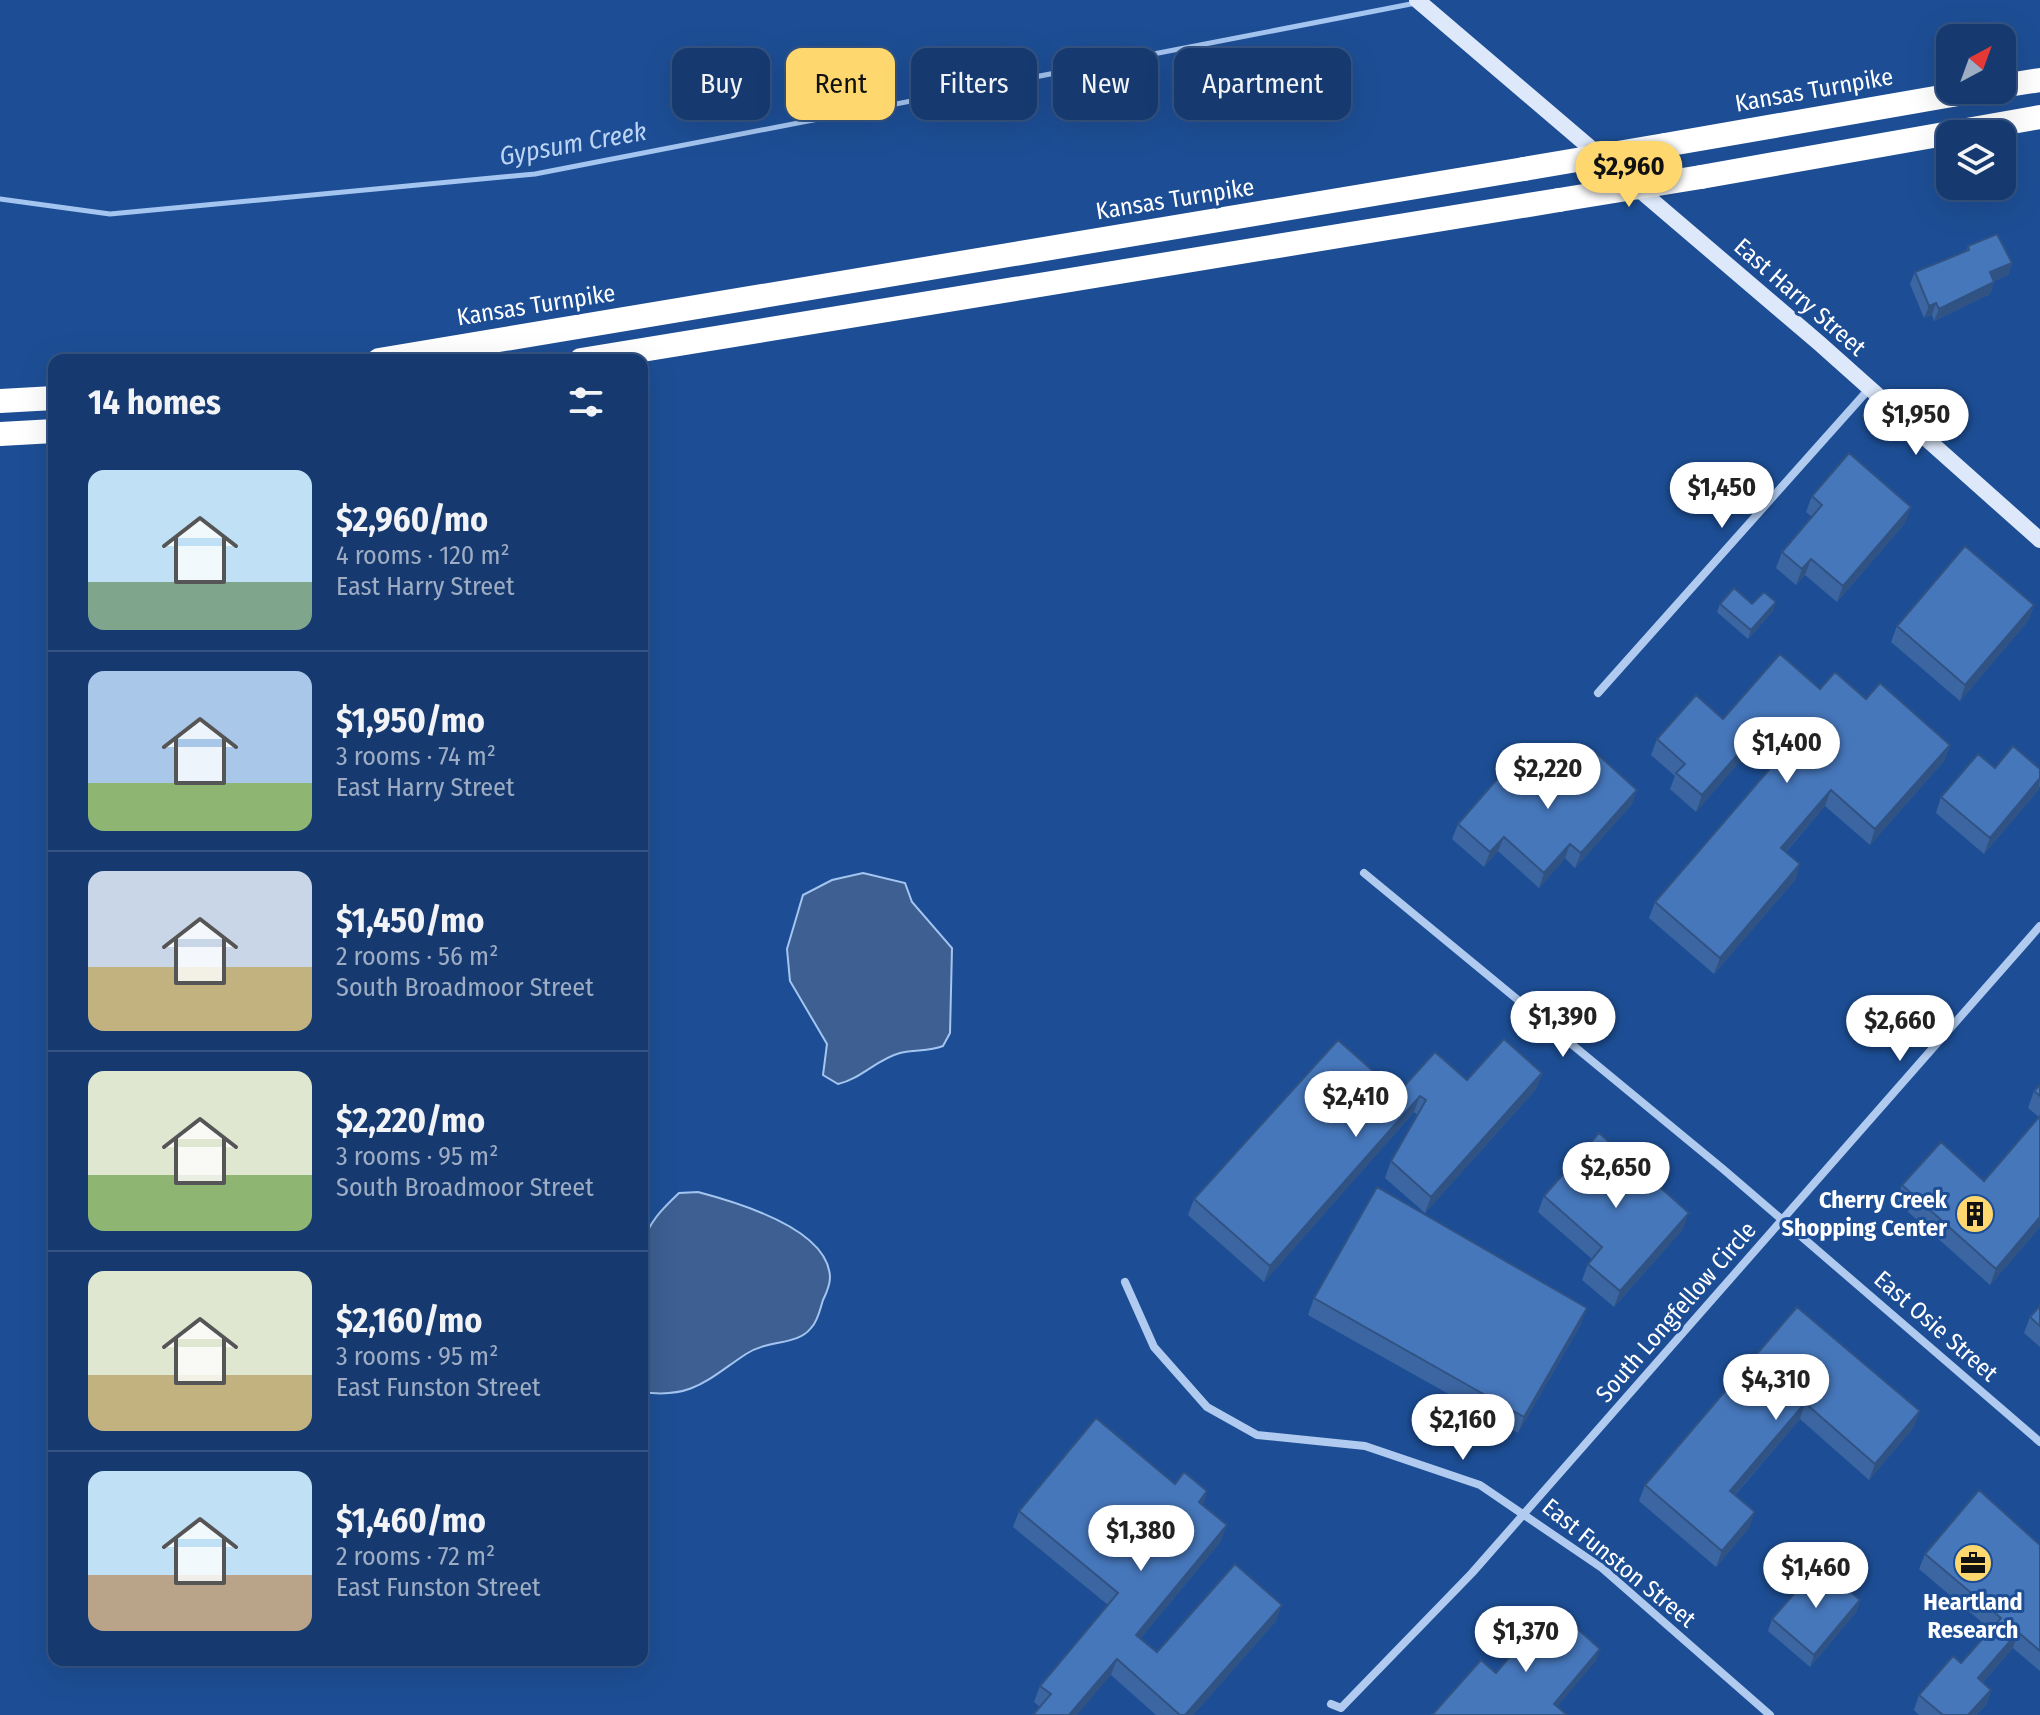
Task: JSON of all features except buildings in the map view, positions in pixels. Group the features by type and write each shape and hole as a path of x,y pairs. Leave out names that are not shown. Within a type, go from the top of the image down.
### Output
{"highway":[{"path":"2016,84 2040,80"},
{"name":"Kansas Turnpike","path":"415,354 1936,98"},
{"path":"618,354 1701,177 2040,117"},
{"path":"0,401 48,398"},
{"path":"0,434 48,431"}],"main road":[{"name":"East Harry Street","path":"1417,0 2040,540"}],"street":[{"path":"1598,693 1869,389"},
{"name":"East Osie Street","path":"1364,873 1783,1221 2040,1442"},
{"name":"South Longfellow Circle","path":"1331,1704 1341,1708 1525,1513 2040,926"},
{"name":"East Funston Street","path":"1125,1282 1154,1347 1207,1407 1257,1435 1365,1446 1480,1485 1602,1568 1770,1715"}],"water":[{"path":"863,873 905,883 912,902 952,948 950,1033 943,1046 892,1056 838,1084 823,1075 827,1044 790,981 787,949 803,895 832,880"},
{"path":"698,1192 756,1210 797,1231 814,1244 825,1260 829,1286 815,1322 805,1334 755,1349 687,1390 648,1392 648,1229 679,1193"}],"waterway":[{"name":"Gypsum Creek","path":"0,199 110,214 535,174 1416,3"}],"place":[{"name":"Cherry Creek Shopping Center","path":"1975,1214"},
{"name":"Heartland Research","path":"1973,1563"}]}
